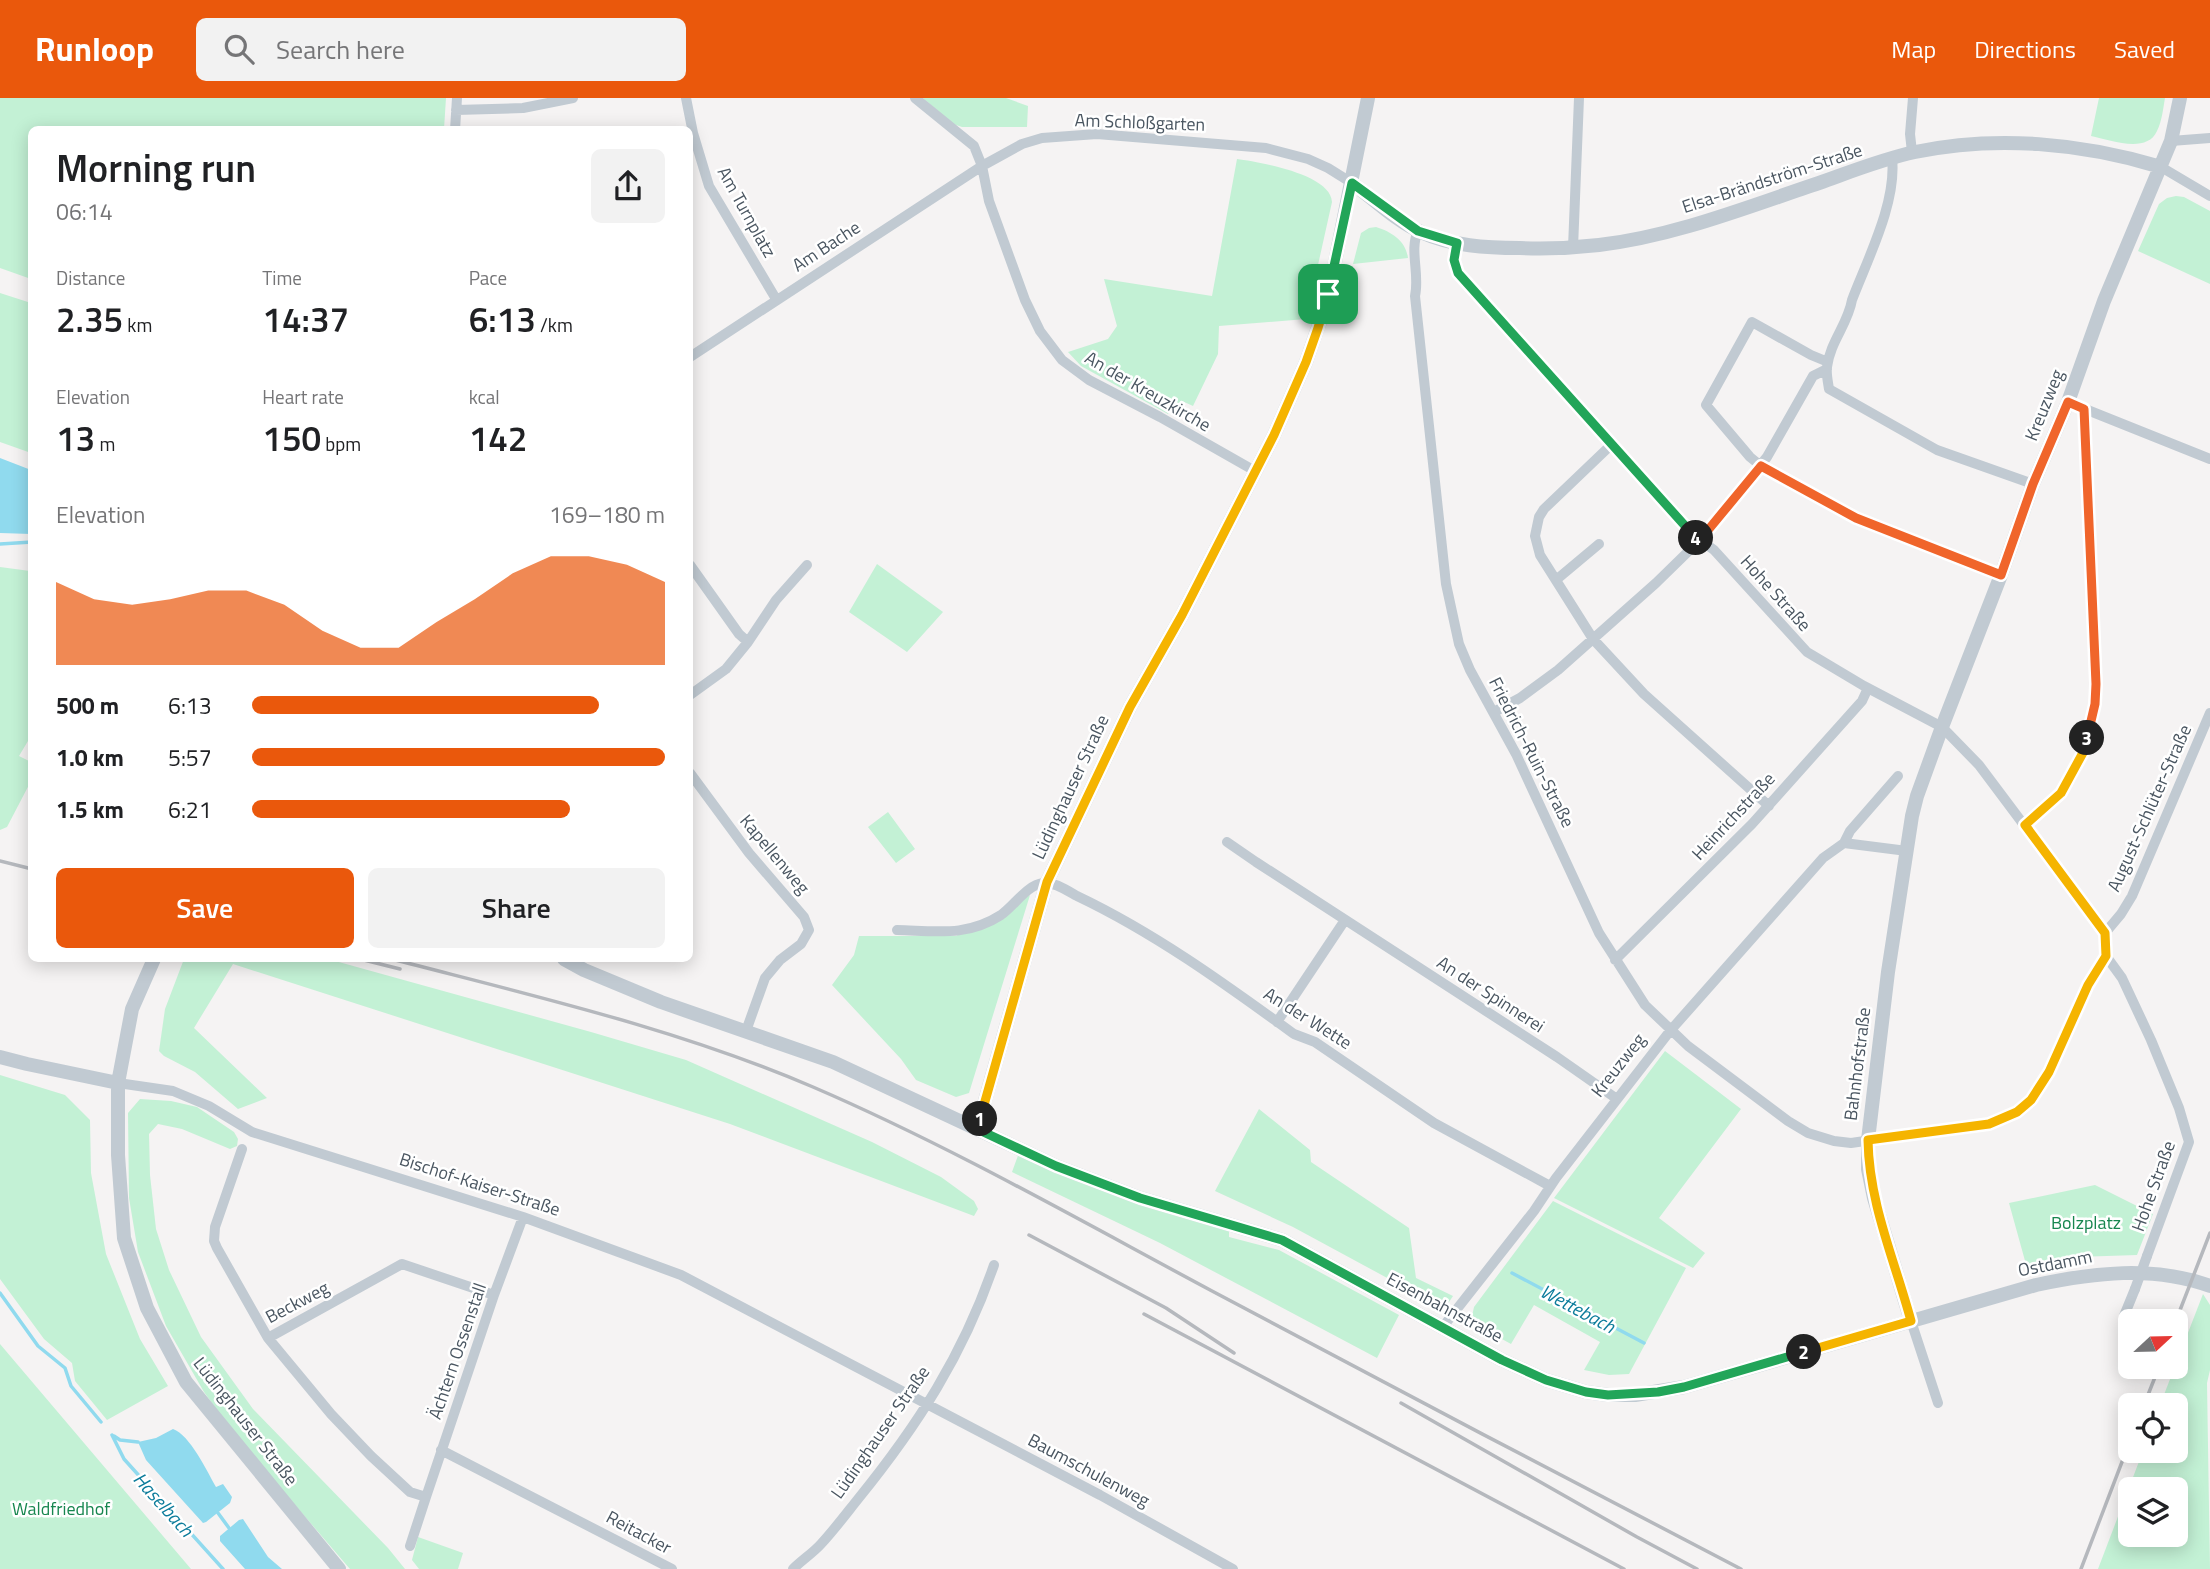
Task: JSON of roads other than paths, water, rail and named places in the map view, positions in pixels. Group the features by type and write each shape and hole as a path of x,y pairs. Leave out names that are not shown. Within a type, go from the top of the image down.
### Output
{"street":[{"path":"455,126 457,98"},
{"path":"456,110 523,108 573,98"},
{"name":"Am Turnplatz","path":"686,98 692,126"},
{"path":"915,98 974,146 982,166"},
{"name":"Lüdinghauser Straße","path":"977,1129 1047,882 1130,707 1182,615 1292,397 1318,328 1352,183 1368,98"},
{"path":"1573,248 1579,98"},
{"path":"1912,152 1910,134 1913,98"},
{"name":"Kreuzweg","path":"1942,727 2033,484 2068,402 2104,301 2171,141 2180,98"},
{"name":"Am Turnplatz","path":"693,133 709,186 776,299"},
{"name":"Am Schloßgarten","path":"982,166 1022,144 1042,138 1097,134 1266,148 1308,159 1352,183"},
{"path":"2171,141 2210,138"},
{"name":"Elsa-Brändström-Straße","path":"1352,183 1418,231 1457,243 1486,248 1573,248 1625,241 1676,229 1912,152 1979,143 2022,143 2122,155 2161,167 2210,196"},
{"path":"1892,158 1894,175 1888,205 1849,314 1832,347 1827,365 1829,389 1937,450 2033,484"},
{"name":"Am Bache","path":"693,355 982,166"},
{"name":"An der Kreuzkirche","path":"982,166 989,201 1025,300 1050,346 1076,371 1255,471"},
{"name":"Friedrich-Ruin-Straße","path":"1418,231 1414,246 1418,284 1415,296 1446,584 1463,656 1517,754 1588,910 1615,960 1646,1005 1670,1031 1754,1098 1808,1133 1842,1142 1868,1140"},
{"name":"Hohe Straße","path":"1457,243 1454,260 1458,273 1688,531 1714,550 1807,652 1942,727 1979,765 2105,933"},
{"path":"1827,365 1752,322 1706,405 1750,457 1761,466 1856,518 2001,575"},
{"path":"1494,712 1533,689 1593,639 1699,541 1761,466 1813,376 1827,365"},
{"path":"2068,402 2210,459"},
{"path":"2025,825 2061,793 2085,749 2095,704 2084,409"},
{"path":"1611,444 1548,503 1539,517 1536,545 1593,639 1644,694 1769,806"},
{"path":"1556,580 1599,544"},
{"path":"693,693 726,669 776,600 807,565"},
{"path":"693,578 748,642"},
{"name":"Heinrichstraße","path":"1615,960 1769,806 1862,701 1868,688"},
{"name":"August-Schlüter-Straße","path":"2105,933 2121,914 2142,874 2210,713"},
{"name":"Bahnhofstraße","path":"1938,1403 1874,1198 1868,1169 1868,1140 1885,995 1907,851 1917,796 1942,727"},
{"name":"Kreuzweg","path":"1442,1328 1670,1031 1823,858 1844,843 1850,831 1899,776"},
{"name":"Kapellenweg","path":"693,777 749,853 804,917 809,930 800,944 780,960 765,978 746,1031"},
{"name":"An der Spinnerei","path":"1227,842 1617,1099"},
{"path":"1844,843 1907,851"},
{"path":"897,930 956,931 977,928 1002,914 1036,884 1047,882"},
{"name":"An der Wette","path":"1047,882 1148,933 1294,1034 1315,1042 1434,1123 1550,1186"},
{"path":"1277,1022 1345,920"},
{"path":"1868,1140 1989,1124 2017,1112 2031,1100 2049,1072 2088,985 2106,956 2105,933"},
{"name":"Hohe Straße","path":"2106,956 2122,978 2151,1040 2184,1121 2189,1142 2127,1309"},
{"name":"Lüdinghauser Straße","path":"153,962 132,1009 118,1083 118,1155 124,1238 147,1308 186,1382 339,1569"},
{"path":"569,962 661,1002 833,1062 977,1129"},
{"name":"Bischof-Kaiser-Straße","path":"0,1057 118,1083 173,1091 209,1106 252,1132 523,1217 681,1275 928,1405"},
{"name":"Eisenbahnstraße","path":"977,1129 1044,1161 1140,1198 1282,1240 1515,1366 1586,1392 1635,1395 1684,1387 1911,1321"},
{"name":"Beckweg","path":"242,1149 215,1227 214,1241 268,1338 402,1264 494,1295"},
{"name":"Ächtern Ossenstall","path":"410,1546 523,1217"},
{"name":"Lüdinghauser Straße","path":"793,1569 820,1546 883,1468 928,1405 941,1384 982,1298 994,1265"},
{"name":"Ostdamm","path":"1911,1321 2036,1285 2101,1273 2150,1273 2198,1281 2210,1286"},
{"path":"268,1338 331,1414 371,1456 410,1492 426,1497"},
{"name":"Baumschulenweg","path":"928,1405 1100,1495 1233,1569"},
{"name":"Reitacker","path":"441,1450 672,1569"},
{"path":"645,1569 650,1558"}],"water":[{"path":"0,458 28,469 28,534 0,533"},
{"path":"173,1429 192,1446 216,1487 223,1484 232,1497 230,1503 206,1522 203,1523 146,1460 138,1442 156,1438"},
{"path":"243,1519 268,1557 282,1569 245,1569 220,1541 220,1536"}],"waterway":[{"name":"Wettebach","path":"0,544 28,542"},
{"name":"Wettebach","path":"1512,1273 1644,1343"},
{"name":"Haselbach","path":"0,1293 38,1346 65,1368 71,1386 101,1422"},
{"name":"Haselbach","path":"112,1435 124,1459 223,1569"},
{"path":"114,1436 120,1440 138,1442"},
{"path":"218,1513 229,1528"}],"railway":[{"path":"0,861 28,868"},
{"path":"372,962 400,969"},
{"path":"404,962 552,1000 658,1031 762,1066 864,1110 1015,1185 1741,1569"},
{"path":"2180,1309 2210,1233"},
{"path":"1029,1235 1166,1308 1234,1353"},
{"path":"1144,1314 1624,1569"},
{"path":"2149,1393 2154,1379"},
{"path":"1401,1403 1697,1569"},
{"path":"2081,1569 2122,1463"}],"park label":[{"name":"Bolzplatz","path":"2086,1222"},
{"name":"Waldfriedhof","path":"61,1508"}]}
